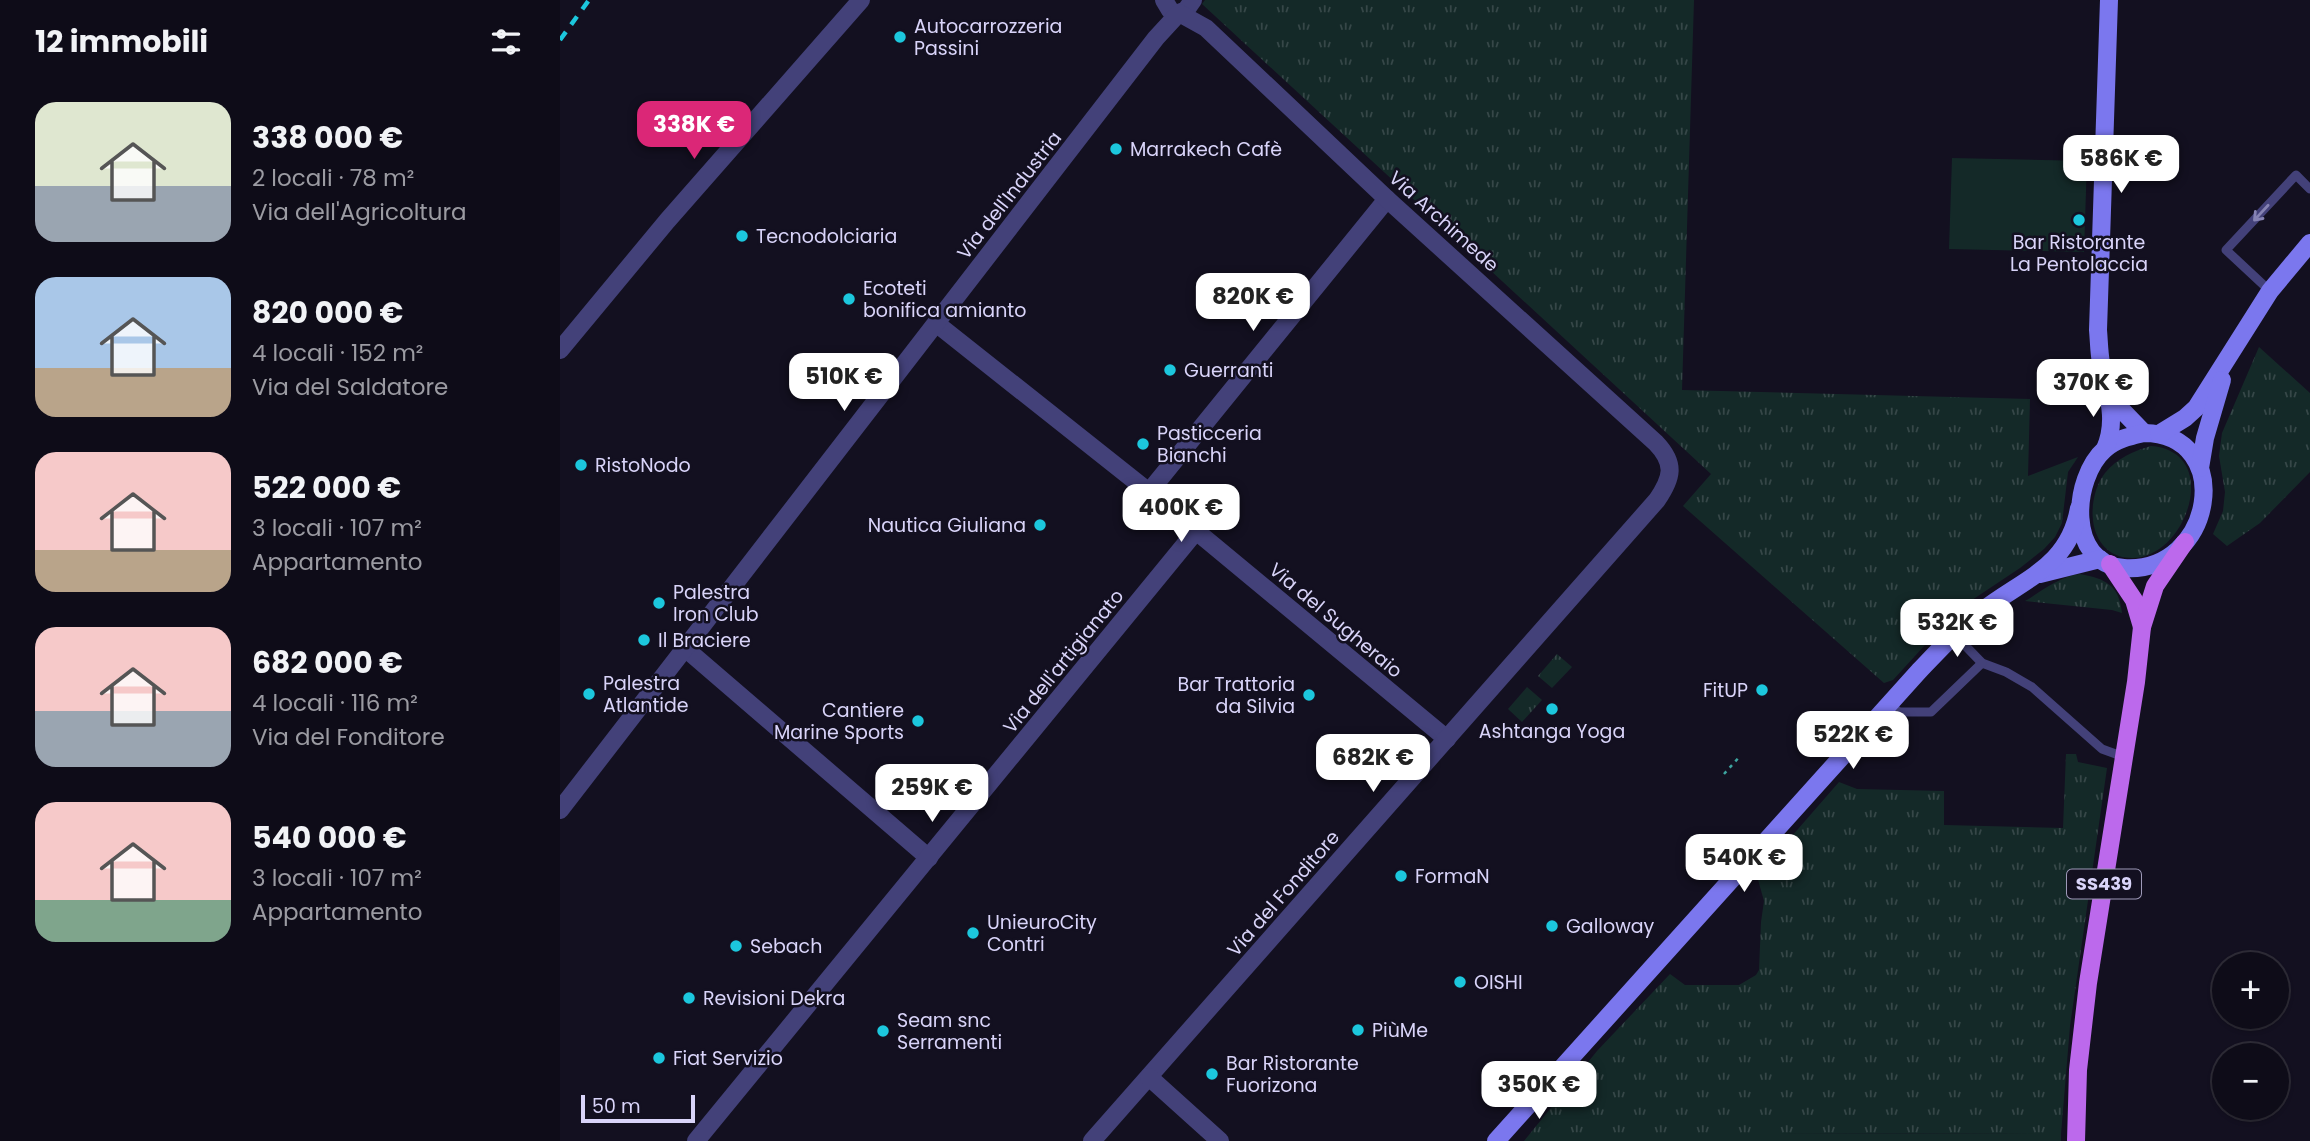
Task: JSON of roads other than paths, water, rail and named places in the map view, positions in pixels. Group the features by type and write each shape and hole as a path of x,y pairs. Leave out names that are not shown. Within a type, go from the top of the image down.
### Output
{"main road":[{"path":"1496,1141 1888,703 1954,634 1983,610 2036,575 2070,540 2086,478 2105,449 2112,426 2110,393 2101,361 2098,330 2109,0"},
{"path":"2105,449 2128,436 2152,433 2174,426 2196,408 2270,290 2309,247"},
{"path":"2079,508 2084,536 2105,562 2121,568 2144,567 2157,563 2185,542 2193,533 2203,509 2205,493 2200,468 2209,422 2230,355"},
{"path":"2110,393 2117,405 2152,433 2181,445 2200,468"},
{"name":"SS439","path":"2077,1141 2078,1070 2088,983 2142,627 2155,586 2185,542"},
{"path":"2036,575 2105,562"},
{"name":"SS439","path":"2105,562 2134,600 2142,627"}],"street":[{"path":"560,350 667,221 861,0"},
{"name":"Via Archimede","path":"1164,0 1170,10 1206,28"},
{"name":"Via dell'Industria","path":"1156,38 1164,0"},
{"name":"Via Archimede","path":"1193,0 1198,16 1206,28 1387,198 1656,443"},
{"name":"Via dell'Industria","path":"560,810 1156,38 1193,0"},
{"path":"1149,492 1387,198"},
{"name":"Via del Sugheraio","path":"937,324 1149,492 1447,739"},
{"name":"Via del Fonditore","path":"1092,1141 1657,500 1667,486 1670,469 1663,451 1656,443"},
{"name":"Via dell'artigianato","path":"696,1141 1196,531"},
{"path":"686,649 929,858"},
{"path":"1149,1077 1220,1141"}],"lane":[{"path":"2270,290 2226,250 2296,175 2310,189"},
{"path":"1954,634 1982,663 2006,672 2032,687 2102,749 2124,757"},
{"path":"1888,703 1899,712 1931,712 1982,663"}],"railway":[{"path":"560,40 589,0"}],"place":[{"name":"Autocarrozzeria Passini","path":"900,37"},
{"name":"Marrakech Cafè","path":"1116,149"},
{"name":"Bar Ristorante La Pentolaccia","path":"2079,220"},
{"name":"Tecnodolciaria","path":"742,236"},
{"name":"Ecoteti bonifica amianto","path":"849,299"},
{"name":"Guerranti","path":"1170,370"},
{"name":"Pasticceria Bianchi","path":"1143,444"},
{"name":"RistoNodo","path":"581,465"},
{"name":"Nautica Giuliana","path":"1040,525"},
{"name":"Palestra Iron Club","path":"659,603"},
{"name":"Il Braciere","path":"644,640"},
{"name":"FitUP","path":"1762,690"},
{"name":"Palestra Atlantide","path":"589,694"},
{"name":"Bar Trattoria da Silvia","path":"1309,695"},
{"name":"Ashtanga Yoga","path":"1552,709"},
{"name":"Cantiere Marine Sports","path":"918,721"},
{"name":"FormaN","path":"1401,876"},
{"name":"Galloway","path":"1552,926"},
{"name":"UnieuroCity Contri","path":"973,933"},
{"name":"Sebach","path":"736,946"},
{"name":"OISHI","path":"1460,982"},
{"name":"Revisioni Dekra","path":"689,998"},
{"name":"PiùMe","path":"1358,1030"},
{"name":"Seam snc Serramenti","path":"883,1031"},
{"name":"Fiat Servizio","path":"659,1058"},
{"name":"Bar Ristorante Fuorizona","path":"1212,1074"}]}
